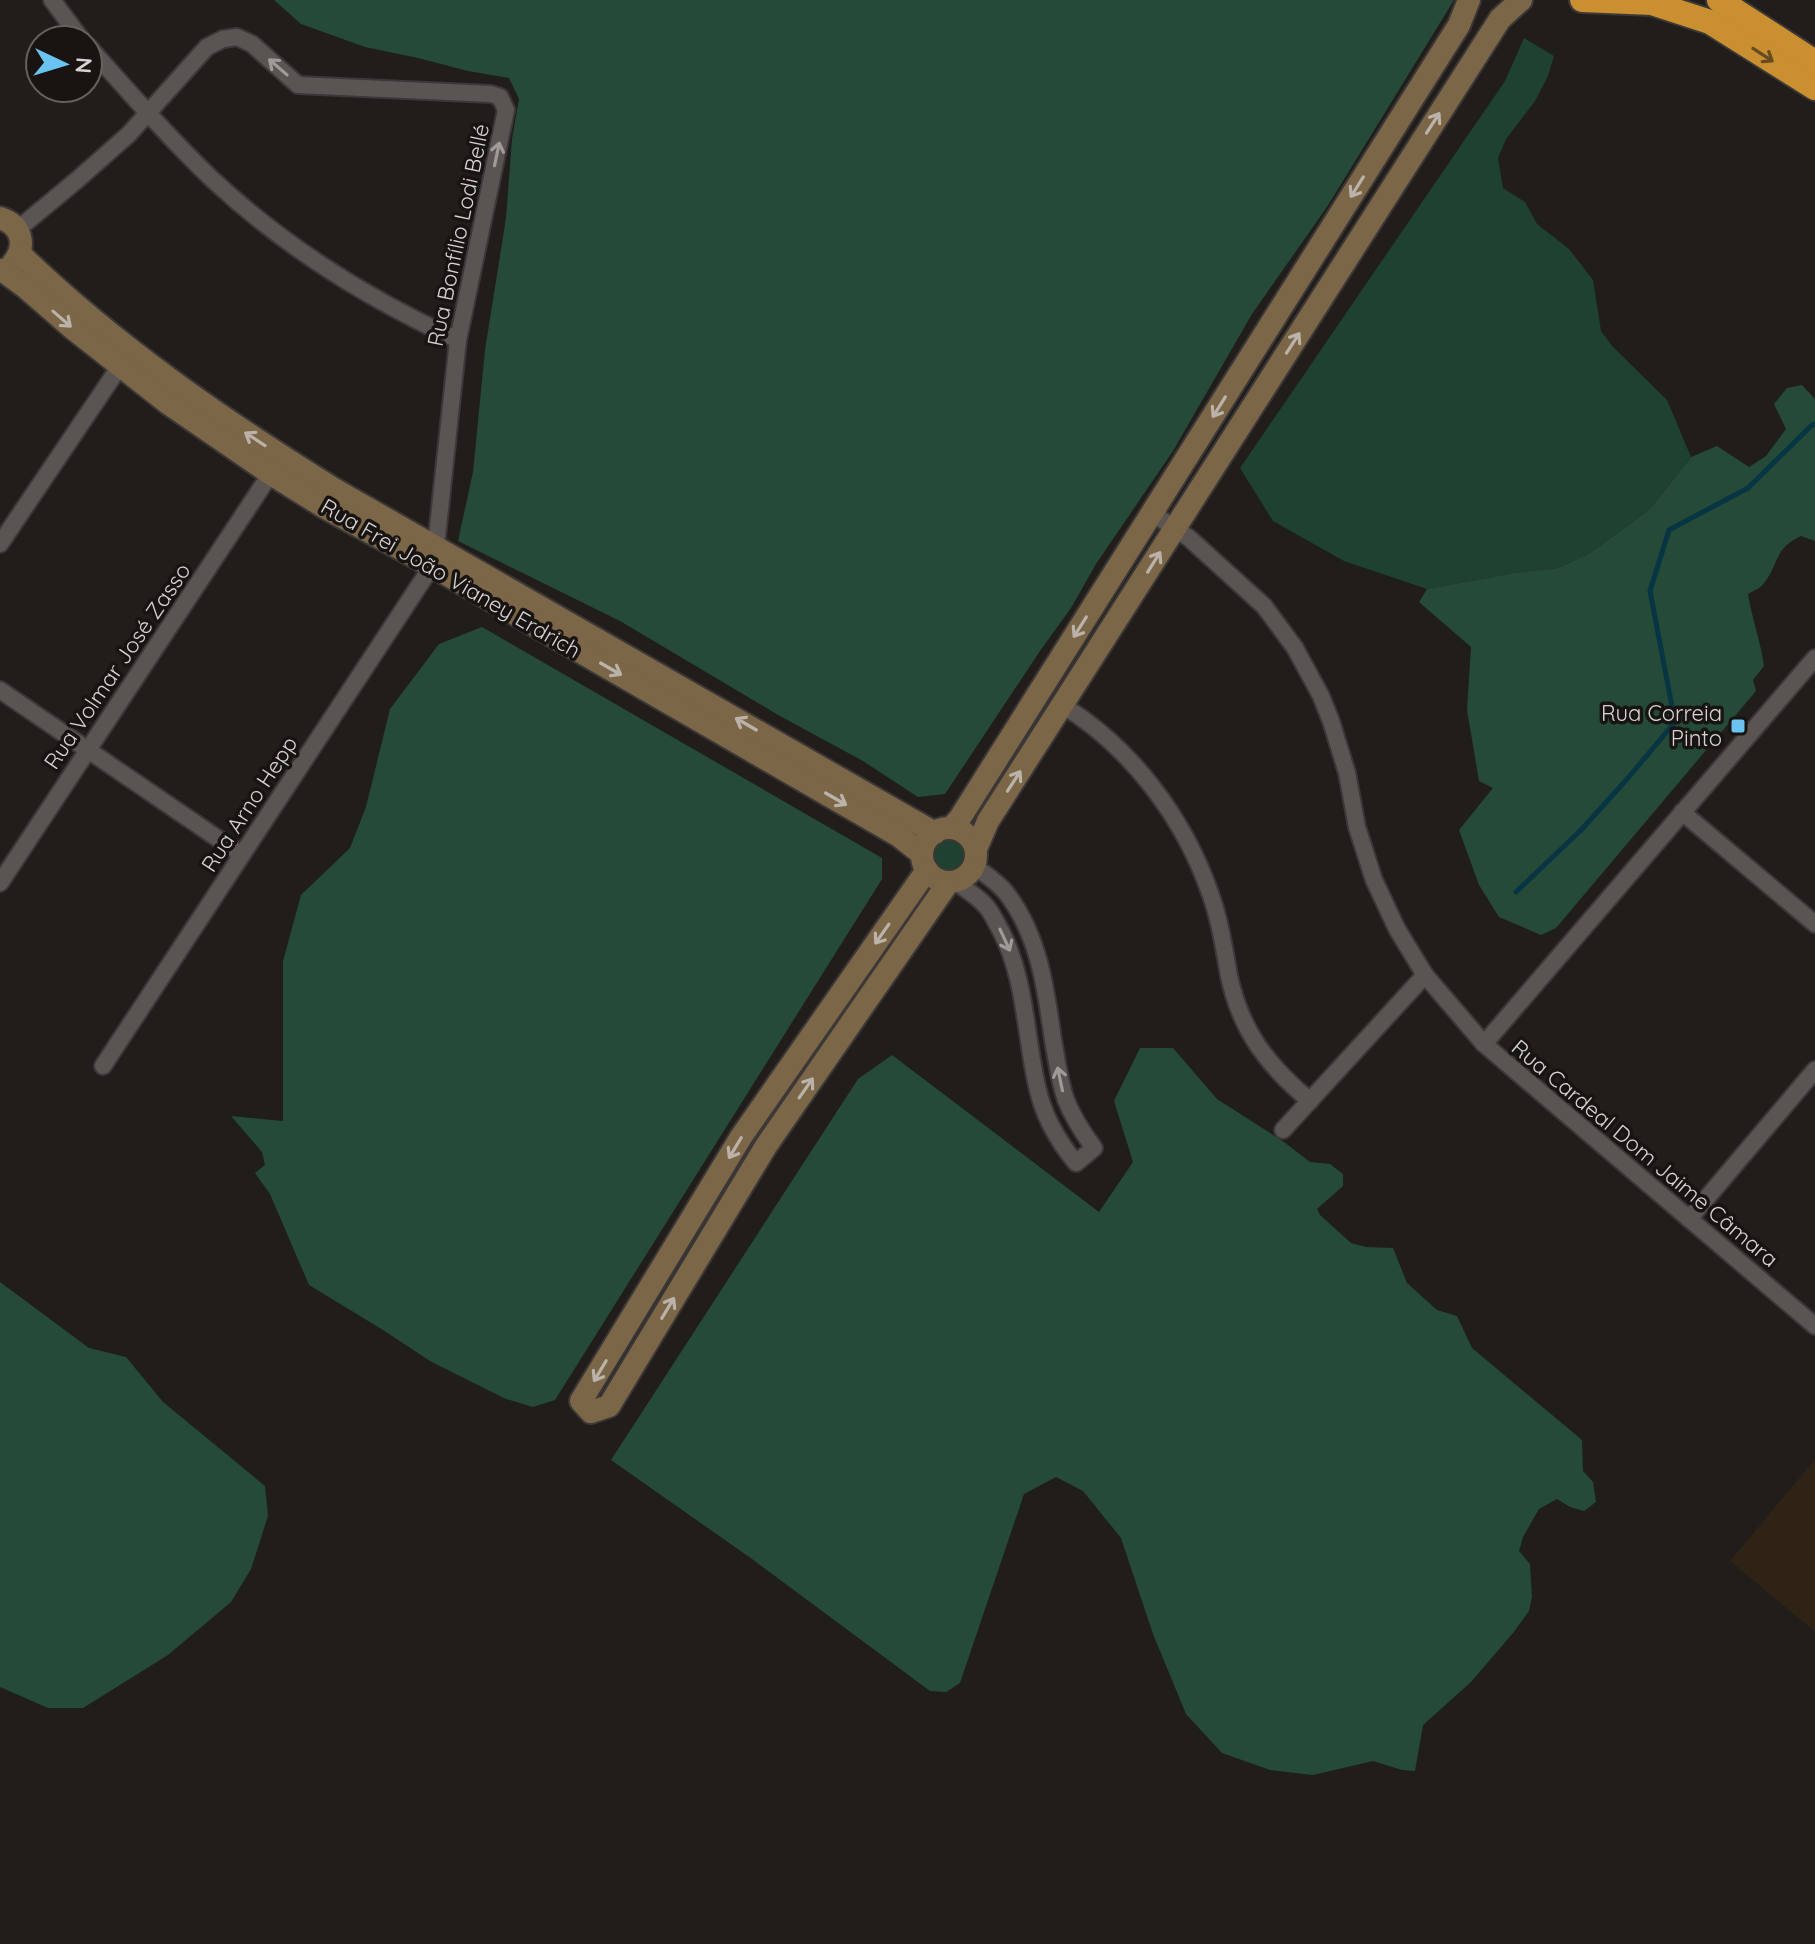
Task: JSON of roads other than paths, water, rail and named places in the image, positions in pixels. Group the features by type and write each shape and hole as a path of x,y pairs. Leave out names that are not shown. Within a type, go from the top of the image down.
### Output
{"highway":[{"path":"1582,0 1652,3 1710,22 1815,88"},
{"path":"1719,0 1815,62"}],"street":[{"path":"52,0 70,24"},
{"path":"1469,0 1459,25 960,818 928,838 924,862 741,1137 581,1401 591,1412 609,1406 766,1146 952,882 970,873 988,821 1500,19 1521,0"},
{"name":"Rua Bonfílio Lodi Bellé","path":"148,114 207,47 223,39 237,37 252,44 298,85 491,94 500,97 506,110 458,340 434,556"},
{"path":"104,64 215,182 290,242 369,295 411,319 458,340"},
{"path":"1,270 15,261 22,246 9,224 77,180 148,114"},
{"name":"Rua Frei João Vianey Erdrich","path":"20,254 73,302 206,405 277,465"},
{"name":"Rua Frei João Vianey Erdrich","path":"1,270 194,422 277,465 334,489 434,556 899,836 924,862"},
{"path":"0,544 120,366"},
{"name":"Rua Volmar José Zasso","path":"0,883 277,465"},
{"name":"Rua Cardeal Dom Jaime Câmara","path":"1152,513 1189,538 1264,606 1295,648 1321,696 1340,746 1357,827 1374,880 1397,929 1425,975 1484,1044 1815,1326"},
{"name":"Rua Frei João Vianey Erdrich","path":"434,556 943,830"},
{"name":"Rua Arno Hepp","path":"103,1066 434,556"},
{"path":"1484,1044 1815,658"},
{"path":"0,690 242,855"},
{"path":"1062,705 1110,741 1146,780 1176,823 1210,893 1219,920 1233,992 1246,1023 1269,1062 1283,1079 1310,1101"},
{"path":"1682,812 1815,924"},
{"path":"924,862 932,876 952,882 985,905 1004,937 1022,991 1042,1106 1057,1137 1076,1163 1094,1148 1065,1098 1045,987 1025,926 1005,892 975,857 966,835 943,830"},
{"path":"1283,1130 1425,975"},
{"path":"1689,1219 1815,1070"}],"waterway":[{"path":"1516,892 1582,829 1675,722 1650,591 1669,530 1748,488 1815,424"}],"place":[{"name":"Rua Correia Pinto","path":"1738,726"}]}
